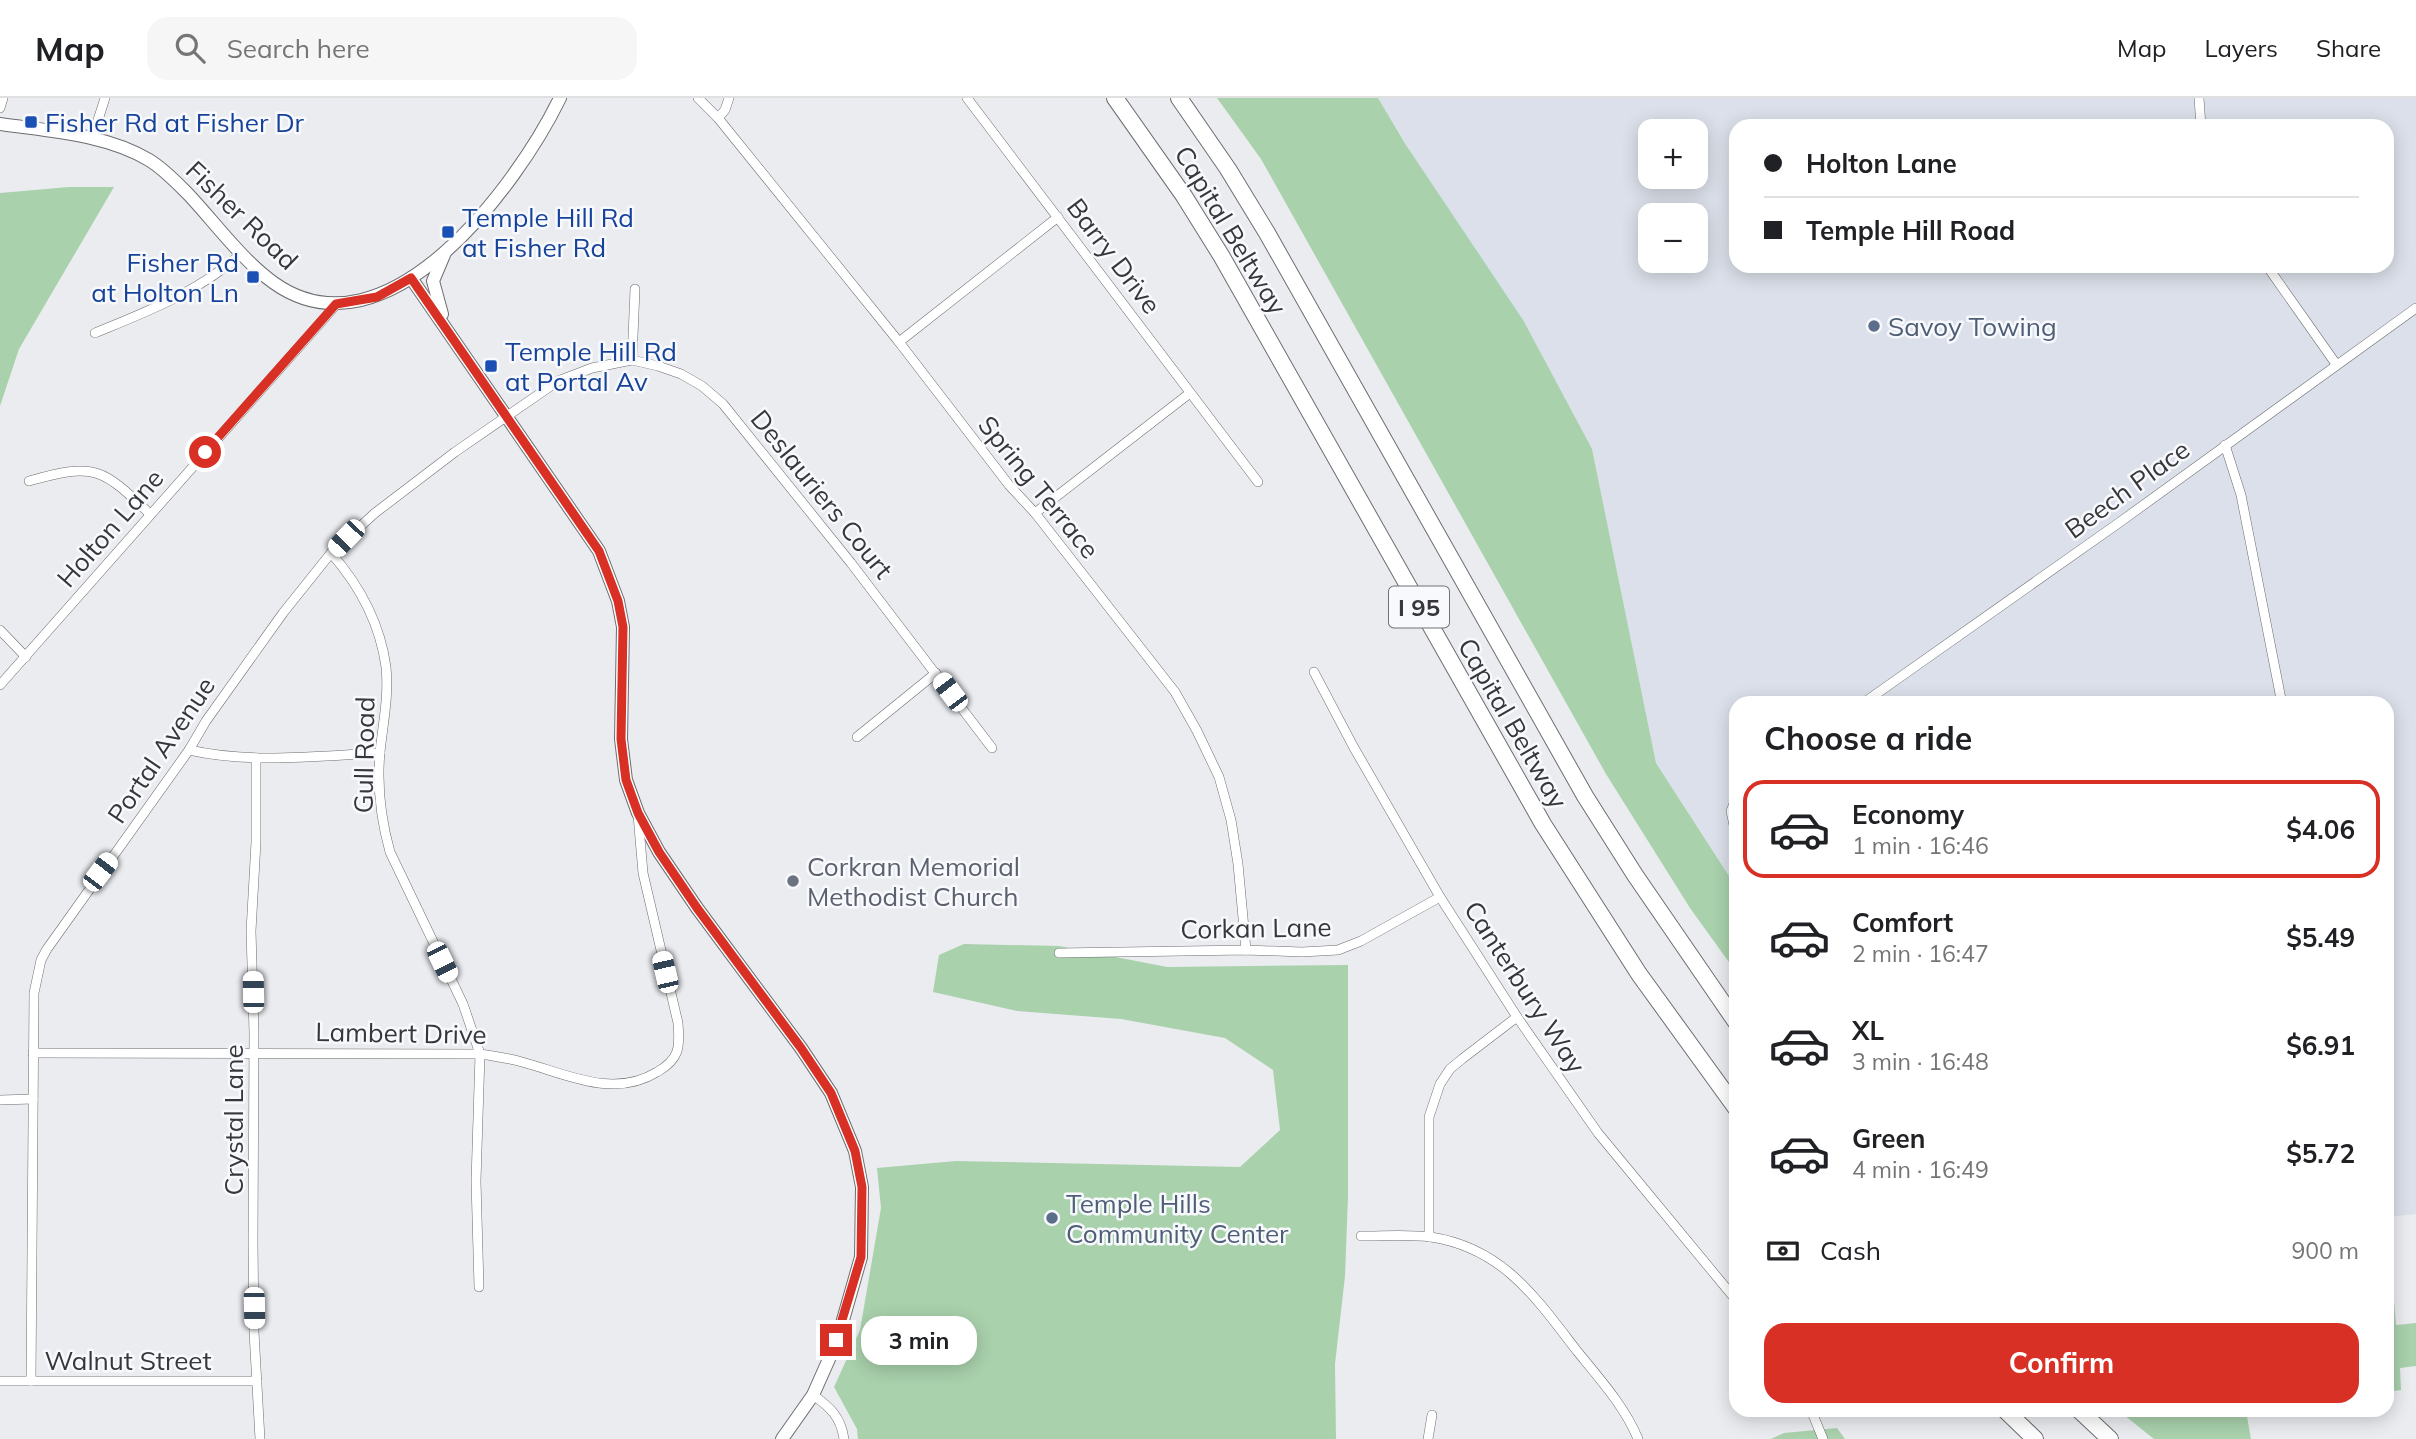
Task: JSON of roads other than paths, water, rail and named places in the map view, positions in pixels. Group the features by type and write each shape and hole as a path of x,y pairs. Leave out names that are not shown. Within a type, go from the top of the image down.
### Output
{"highway":[{"name":"Capital Beltway","path":"1115,98 1184,196 1222,257 1550,836 1639,974 1729,1098"},
{"name":"Capital Beltway","path":"1179,98 1228,169 1267,233 1585,796 1634,876 1729,1012"},
{"path":"2012,1417 2035,1439"},
{"path":"2086,1417 2110,1439"}],"main road":[{"path":"453,337 438,306 433,281 438,266 448,248 500,193 539,138 561,98"},
{"name":"Fisher Road","path":"0,124 92,139 121,147 151,161 183,190 268,278 284,290 305,300 336,304 377,297 411,278 448,248"},
{"path":"411,278 599,551 611,580 623,627 621,739 626,780 638,813 659,852 697,908 801,1048 831,1093 855,1151 862,1187 861,1257 836,1340 813,1395 782,1439"}],"street":[{"path":"0,108 3,98"},
{"path":"92,139 105,98"},
{"name":"Spring Terrace","path":"698,98 718,118 899,341 1009,485 1035,513 1175,692 1219,777 1231,820 1246,950"},
{"path":"718,118 725,110 729,98"},
{"name":"Barry Drive","path":"967,98 1258,482"},
{"path":"2199,98 2200,119"},
{"path":"899,341 1059,217"},
{"path":"95,333 177,298 220,273 242,253"},
{"path":"2272,273 2336,364"},
{"path":"632,360 635,289"},
{"name":"Holton Lane","path":"0,685 336,304"},
{"name":"Beech Place","path":"1873,696 2416,308"},
{"name":"Portal Avenue","path":"32,1381 34,993 41,960 47,948 189,750 236,677 331,553 375,513 455,452 558,382 575,373 632,360"},
{"name":"Deslauriers Court","path":"632,360 681,374 702,386 723,404 992,748"},
{"path":"1035,513 1190,393"},
{"path":"2225,445 2241,495 2281,696"},
{"path":"29,481 69,472 93,471 109,477 150,514"},
{"name":"Gull Road","path":"331,553 349,573 369,606 383,654 387,691 380,753 380,794 384,830 390,852 463,1004 480,1054 477,1181 479,1287"},
{"path":"0,631 26,657"},
{"name":"Canterbury Way","path":"1314,672 1353,746 1440,897 1517,1017 1598,1133 1729,1292"},
{"path":"857,737 936,673"},
{"path":"189,750 227,757 256,758 380,753"},
{"name":"Crystal Lane","path":"256,758 256,842 251,931 254,1052 253,1270 261,1439"},
{"name":"Lambert Drive","path":"33,1052 480,1054 523,1062 574,1079 621,1085 639,1081 666,1067 676,1056 680,1043 678,1023 643,873 638,813"},
{"name":"Corkan Lane","path":"1059,953 1338,950 1361,941 1440,897"},
{"path":"1429,1237 1429,1117 1440,1084 1450,1069 1517,1017"},
{"path":"0,1100 33,1099"},
{"path":"1362,1236 1429,1237 1481,1253 1500,1264 1535,1296 1611,1395 1638,1439"},
{"name":"Walnut Street","path":"0,1381 257,1381"},
{"path":"813,1395 830,1407 838,1417 844,1439"},
{"path":"1429,1439 1432,1415"},
{"path":"1814,1417 1823,1439"}],"place":[{"name":"Fisher Rd at Fisher Dr","path":"31,122"},
{"name":"Temple Hill Rd at Fisher Rd","path":"448,232"},
{"name":"Fisher Rd at Holton Ln","path":"253,277"},
{"name":"Savoy Towing","path":"1874,326"},
{"name":"Temple Hill Rd at Portal Av","path":"491,366"},
{"name":"Corkran Memorial Methodist Church","path":"793,881"},
{"name":"Temple Hills Community Center","path":"1052,1218"}]}
